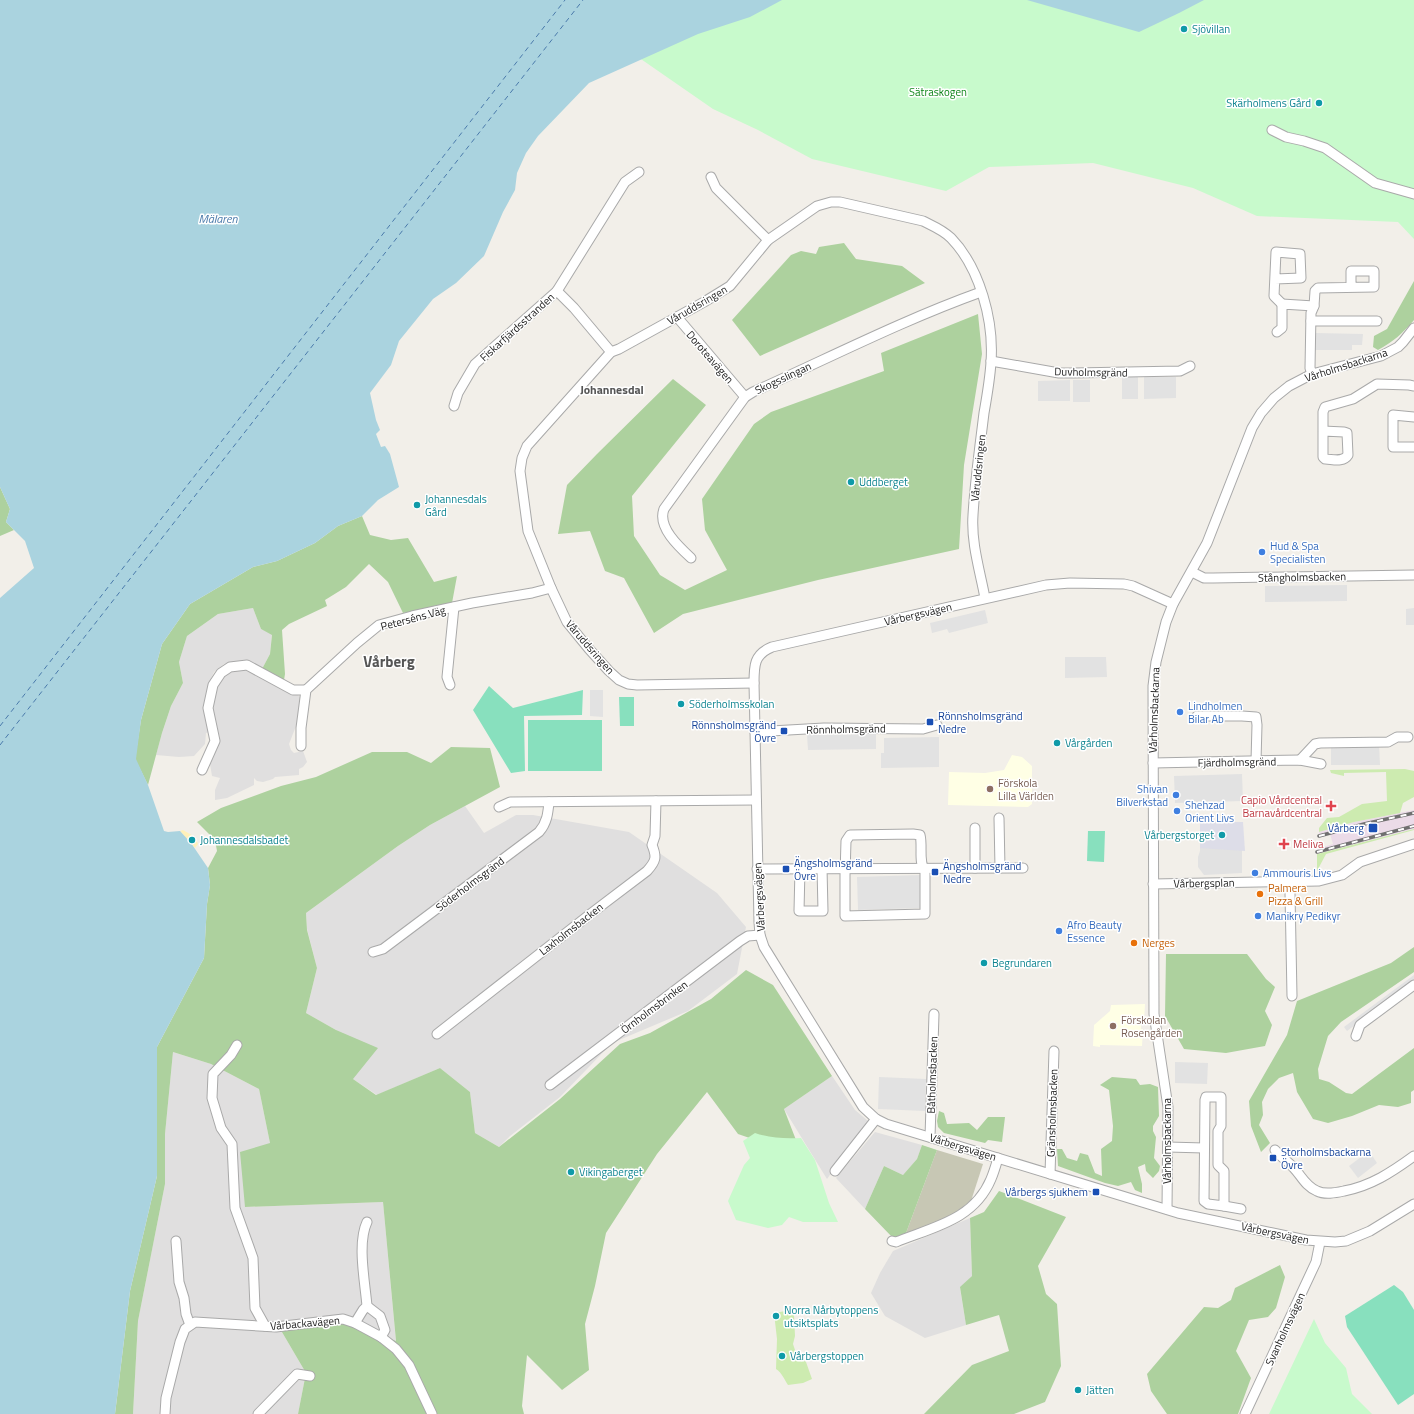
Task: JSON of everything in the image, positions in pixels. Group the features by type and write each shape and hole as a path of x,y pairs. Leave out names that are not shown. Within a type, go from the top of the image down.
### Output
{"street":[{"path":"1272,130 1286,137 1304,140 1324,148 1375,183 1414,194"},
{"name":"Fiskarfjärdsstranden","path":"454,406 458,393 475,364 557,291 625,182 639,172"},
{"path":"711,177 716,188 768,240"},
{"name":"Våruddsringen","path":"754,683 628,684 619,680 609,671 570,626 551,588 528,531 520,471 522,458 527,446 611,352 677,317 730,286 768,240 817,206 831,202 848,203 933,226 951,238 958,246 973,270 986,305 990,327 991,361 972,516 974,548 985,598"},
{"path":"1275,279 1274,296 1282,304 1314,306"},
{"path":"1312,374 1310,368 1310,321 1314,306 1315,291 1318,288 1351,287"},
{"path":"557,291 574,308 611,352"},
{"name":"Skogsslingan","path":"691,558 675,542 662,520 664,509 745,397 753,392 915,319 981,292"},
{"path":"1277,332 1282,328 1282,304"},
{"name":"Doroteavägen","path":"677,317 745,397"},
{"path":"1310,321 1377,321"},
{"name":"Vårholmsbackarna","path":"1167,1209 1169,1119 1167,1094 1154,1014 1154,674 1160,640 1173,604 1209,539 1252,428 1261,413 1274,398 1289,386 1312,374 1381,356 1404,342 1414,328"},
{"name":"Duvholmsgränd","path":"991,361 1059,373 1074,374 1180,372 1190,366"},
{"path":"1323,431 1323,412 1325,407 1353,399 1377,384 1414,386"},
{"path":"1414,417 1393,415 1393,446 1414,447"},
{"name":"Stångholmsbacken","path":"1192,572 1204,578 1414,575"},
{"name":"Vårbergsvägen","path":"1173,604 1133,586 1114,583 1058,583 985,598 767,649 755,663 754,683 758,922 760,935 770,959 856,1097 866,1110 876,1119 886,1124 1167,1209 1306,1240 1320,1242 1346,1241 1358,1236 1414,1204"},
{"name":"Peterséns Väg","path":"306,690 379,625 472,603 532,593 551,588"},
{"path":"450,685 447,677 454,607"},
{"path":"202,770 215,741 208,708 213,685 221,673 230,667 247,665 293,690 306,690 301,728 301,746"},
{"path":"1197,716 1242,716 1256,718 1256,761"},
{"name":"Rönnholmsgränd","path":"755,732 797,731 824,728 923,729 937,725"},
{"path":"1300,760 1315,744 1388,742 1397,737 1408,736"},
{"name":"Fjärdholmsgränd","path":"1153,763 1300,760 1320,764"},
{"path":"499,807 510,802 756,800"},
{"name":"Laxholmsbacken","path":"437,1034 594,911 648,871 654,863 655,854 652,845 655,836 656,801"},
{"name":"Söderholmsgränd","path":"373,952 383,949 539,832 545,825 548,815 549,802"},
{"path":"999,818 1000,868"},
{"path":"975,828 975,868"},
{"path":"850,835 920,835 922,842 922,867 925,871 925,914 845,916 844,875 846,868 846,841 850,835"},
{"name":"Vårbergsplan","path":"1153,884 1319,881 1342,875 1360,862 1414,844"},
{"path":"757,869 922,867 1023,868"},
{"path":"800,869 799,911 823,911 822,868"},
{"path":"1290,893 1292,996"},
{"name":"Örnholmsbrinken","path":"550,1085 740,941 748,936 760,935"},
{"path":"1356,1036 1360,1025 1414,985"},
{"name":"Båtholmsbacken","path":"930,1137 934,1014"},
{"name":"Vårbackavägen","path":"237,1045 231,1055 213,1074 212,1098 221,1128 232,1144 234,1208 252,1258 255,1308 265,1326 276,1327 343,1319 355,1322 381,1337 396,1348 409,1365 432,1414"},
{"name":"Gränsholmsbacken","path":"1050,1174 1054,1051"},
{"path":"1224,1206 1224,1170 1218,1166 1218,1131 1221,1126 1221,1097 1206,1097 1204,1201 1208,1204 1241,1209"},
{"path":"835,1171 876,1119"},
{"path":"1168,1147 1204,1148"},
{"path":"1275,1150 1308,1185 1317,1191 1332,1193 1358,1189 1373,1183 1386,1176 1414,1156"},
{"path":"892,1242 896,1242 956,1219 972,1207 980,1199 991,1179 998,1158"},
{"name":"Vårbergsvägen","path":"1320,1242 1334,1236 1346,1235 1362,1229 1414,1198"},
{"path":"367,1222 363,1230 362,1260 367,1306 380,1316 385,1330 381,1337"},
{"path":"176,1241 179,1282 190,1325"},
{"name":"Svanholmsvägen","path":"1245,1414 1316,1262 1320,1242"},
{"path":"355,1322 367,1306"},
{"path":"166,1414 166,1398 180,1342 185,1329 195,1322 265,1326"},
{"path":"258,1414 297,1374 310,1376"}],"shaded area":[{"path":"1315,333 1363,334 1362,345 1352,345 1352,350 1315,350"},
{"path":"1122,377 1138,377 1138,399 1122,399"},
{"path":"1144,377 1176,377 1176,398 1144,399"},
{"path":"1070,380 1070,401 1038,401 1038,381"},
{"path":"1073,380 1090,380 1090,402 1073,402"},
{"path":"1347,585 1347,601 1265,602 1265,586"},
{"path":"253,608 261,629 272,634 270,654 262,669 247,662 224,664 214,672 209,683 210,732 206,733 205,744 194,756 179,757 156,755 171,706 183,683 179,662 187,636 218,614"},
{"path":"1414,608 1414,625 1406,625 1406,609"},
{"path":"985,610 988,623 949,633 947,629 932,633 930,623"},
{"path":"1065,657 1106,657 1107,677 1065,678"},
{"path":"243,669 297,694 300,697 298,721 289,744 294,753 303,751 307,762 299,769 299,775 275,777 263,782 257,781 254,778 254,785 227,798 215,800 215,790 220,778 212,776 210,764 220,738 212,706 221,678 235,670"},
{"path":"590,690 603,690 603,717 590,716"},
{"path":"876,734 876,749 808,750 807,735"},
{"path":"939,737 939,767 881,768 881,753 884,753 884,738"},
{"path":"1379,744 1380,765 1331,765 1331,745"},
{"name":"Förskola Lilla Världen","path":"1012,755 1022,757 1032,766 1032,804 1028,807 948,805 949,772 985,773 1004,770"},
{"path":"1242,774 1243,801 1175,803 1174,776"},
{"path":"465,806 484,833 516,815 533,815 629,832 717,893 746,927 737,974 688,1011 612,1043 560,1097 510,1136 499,1147 475,1133 470,1092 440,1068 377,1095 353,1079 336,1030 306,1013 317,968 307,929 306,913 398,846 430,825"},
{"path":"1414,810 1414,829 1317,854 1317,849 1333,844 1330,834 1319,836 1319,832 1354,822"},
{"name":"Vårbergstorget","path":"1200,822 1243,822 1245,851 1200,848"},
{"path":"1200,846 1242,848 1242,873 1204,875 1198,867"},
{"path":"921,875 922,908 858,910 857,877"},
{"path":"1414,975 1414,981 1347,1031 1344,1027"},
{"name":"Förskolan Rosengården","path":"1145,1004 1144,1021 1130,1021 1131,1025 1141,1025 1141,1029 1143,1029 1142,1046 1093,1046 1094,1025 1110,1011 1111,1005"},
{"path":"173,1052 211,1064 259,1089 270,1143 245,1207 383,1202 396,1342 344,1321 279,1327 306,1373 298,1414 133,1414 138,1321 165,1184 165,1134"},
{"path":"1175,1062 1208,1063 1207,1084 1175,1083"},
{"path":"832,1076 855,1110 868,1121 827,1179 784,1109"},
{"path":"879,1077 926,1079 925,1111 878,1109"},
{"path":"875,1132 922,1145 917,1159 903,1175 884,1166 865,1209 836,1178"},
{"path":"937,1150 983,1164 971,1201 946,1219 906,1233"},
{"path":"1369,1151 1377,1163 1358,1178 1349,1166"},
{"path":"970,1218 972,1276 960,1288 966,1325 925,1338 885,1316 871,1293 880,1273 893,1251"}],"green space":[{"name":"Sätraskogen","path":"632,0 1414,0 1414,239 1398,222 1257,216 1193,188 1093,163 989,167 946,191 812,159 758,130 713,109 599,30"},
{"path":"844,243 856,259 902,266 925,283 760,356 732,320 791,255 801,251 816,254 819,247"},
{"path":"1414,281 1414,320 1398,337 1378,350 1373,347 1374,336 1387,329"},
{"path":"978,314 982,354 964,465 959,549 818,580 683,614 654,633 624,578 605,571 590,531 558,534 567,485 673,379 706,405 632,496 634,536 660,575 685,590 727,570 705,530 702,499 754,424 771,412 884,371 881,353"},
{"path":"0,487 10,509 6,522 14,530 0,536"},
{"path":"362,516 370,535 391,540 408,538 434,582 457,576 452,603 403,613 388,582 369,564 346,587 325,600 327,606 289,624 282,630 285,674 284,680 262,669 270,654 272,635 261,629 253,608 218,614 187,636 179,662 183,683 171,706 148,785 135,759 141,720 162,644 190,604 253,567 277,561 315,543 338,526"},
{"path":"489,686 513,708 583,690 582,715 524,716 525,771 511,773 473,710"},
{"path":"619,697 634,697 634,726 620,726"},
{"path":"528,720 602,720 602,771 528,771"},
{"path":"451,747 490,748 500,787 430,825 398,846 306,913 307,930 317,968 306,1013 336,1030 378,1048 353,1079 376,1095 440,1068 470,1092 475,1133 499,1147 560,1099 620,1044 650,1033 711,999 746,970 773,985 832,1076 784,1109 796,1140 770,1145 738,1134 707,1092 657,1154 606,1233 585,1324 589,1370 562,1390 527,1355 522,1406 524,1414 298,1414 306,1373 279,1327 344,1321 396,1341 383,1202 245,1207 240,1152 270,1143 259,1089 211,1064 173,1052 165,1134 165,1184 138,1321 133,1414 115,1414 130,1291 157,1176 157,1047 204,958 207,904 210,885 208,868 217,851 215,840 197,822 221,808 281,786 316,777 372,752 407,752 431,763"},
{"path":"1405,769 1414,771 1414,797 1403,803 1400,813 1354,822 1319,832 1319,828 1327,818 1339,817 1362,804 1387,801 1386,772 1344,773 1344,776 1331,773 1330,770"},
{"path":"1414,829 1326,854 1317,871 1317,854"},
{"path":"1088,831 1105,831 1104,862 1087,861"},
{"path":"1414,947 1414,972 1341,1022 1328,1036 1318,1069 1319,1079 1329,1082 1346,1093 1352,1094 1414,1048 1414,1090 1411,1092 1411,1103 1398,1107 1379,1105 1352,1116 1328,1123 1313,1119 1297,1092 1293,1073 1279,1078 1268,1089 1262,1102 1263,1115 1259,1125 1270,1143 1261,1152 1251,1126 1249,1101 1287,1035 1297,1001 1391,963"},
{"path":"1166,954 1247,954 1266,979 1275,987 1265,1011 1272,1025 1265,1046 1226,1053 1184,1049 1165,1016"},
{"path":"1112,1077 1136,1079 1140,1085 1150,1084 1158,1087 1159,1116 1153,1126 1153,1131 1156,1137 1154,1158 1160,1166 1159,1171 1153,1178 1146,1171 1145,1164 1138,1167 1142,1184 1142,1193 1135,1190 1131,1182 1118,1186 1105,1183 1058,1166 1057,1149 1062,1149 1067,1158 1077,1161 1080,1153 1088,1155 1095,1173 1102,1176 1101,1149 1112,1141 1113,1126 1109,1090 1100,1085"},
{"path":"939,1111 944,1113 947,1124 969,1123 977,1130 988,1117 1005,1117 1002,1142 988,1140 985,1143 944,1133 938,1127 937,1121"},
{"path":"755,1133 778,1138 801,1138 815,1160 829,1203 838,1222 803,1222 789,1217 782,1225 768,1228 736,1220 728,1201 744,1165 750,1158 743,1141"},
{"path":"922,1145 937,1150 906,1233 893,1238 865,1209 884,1166 903,1175 917,1159"},
{"path":"999,1191 1066,1217 1038,1266 1046,1294 1057,1304 1061,1366 1045,1402 1014,1414 924,1414 972,1365 1009,1351 999,1315 966,1325 960,1287 972,1276 970,1218 984,1212"},
{"path":"1280,1265 1285,1277 1276,1308 1268,1317 1249,1320 1236,1351 1251,1378 1238,1414 1167,1414 1151,1391 1147,1374 1204,1307 1218,1308 1231,1300 1235,1288"},
{"path":"1394,1285 1403,1292 1414,1310 1414,1394 1398,1405 1347,1327 1345,1316"},
{"path":"791,1310 794,1315 795,1336 793,1344 796,1353 806,1362 812,1379 803,1383 788,1385 776,1369 777,1339 774,1313"},
{"path":"1314,1319 1325,1343 1346,1368 1352,1394 1372,1414 1269,1414"}],"sand":[{"name":"Johannesdalsbadet","path":"183,830 195,837 198,844 195,848 180,831"}],"water":[{"name":"Mälaren","path":"0,0 782,0 750,17 698,34 589,83 538,136 526,153 517,173 515,190 503,212 484,256 456,283 433,299 399,341 391,365 370,393 376,420 380,430 376,434 381,447 385,446 390,454 399,487 378,500 362,516 338,526 315,543 277,561 253,567 190,604 162,644 141,720 136,759 148,785 164,831 180,831 191,843 208,868 210,885 207,904 204,958 157,1047 157,1176 130,1291 115,1414 0,1414 0,598 34,568 25,541 6,522 10,509 0,487"},
{"path":"1027,0 1204,0 1139,32"}],"ferry route":[{"path":"0,726 565,0"},
{"path":"0,745 583,0"}],"railway":[{"path":"1319,836 1414,813"},
{"path":"1317,852 1414,826"}],"place":[{"name":"Sjövillan","path":"1184,29"},
{"name":"Skärholmens Gård","path":"1319,103"},
{"name":"Uddberget","path":"851,482"},
{"name":"Johannesdals Gård","path":"417,505"},
{"name":"Hud & Spa Specialisten","path":"1262,552"},
{"name":"Söderholmsskolan","path":"681,704"},
{"name":"Lindholmen Bilar Ab","path":"1180,712"},
{"name":"Rönnsholmsgränd Nedre","path":"930,722"},
{"name":"Rönnsholmsgränd Övre","path":"784,731"},
{"name":"Vårgården","path":"1057,743"},
{"name":"Förskola Lilla Världen","path":"990,789"},
{"name":"Shivan Bilverkstad","path":"1176,795"},
{"name":"Capio Vårdcentral Barnavårdcentral","path":"1331,806"},
{"name":"Shehzad Orient Livs","path":"1177,811"},
{"name":"Vårberg","path":"1373,828"},
{"name":"Vårbergstorget","path":"1222,835"},
{"name":"Johannesdalsbadet","path":"192,840"},
{"name":"Meliva","path":"1284,844"},
{"name":"Ängsholmsgränd Övre","path":"786,869"},
{"name":"Ängsholmsgränd Nedre","path":"935,872"},
{"name":"Ammouris Livs","path":"1255,873"},
{"name":"Palmera Pizza & Grill","path":"1260,894"},
{"name":"Manikry Pedikyr","path":"1258,916"},
{"name":"Afro Beauty Essence","path":"1059,931"},
{"name":"Nerges","path":"1134,943"},
{"name":"Begrundaren","path":"984,963"},
{"name":"Förskolan Rosengården","path":"1113,1026"},
{"name":"Storholmsbackarna Övre","path":"1273,1158"},
{"name":"Vikingaberget","path":"571,1172"},
{"name":"Vårbergs sjukhem","path":"1096,1192"},
{"name":"Norra Nårbytoppens utsiktsplats","path":"776,1316"},
{"name":"Vårbergstoppen","path":"782,1356"},
{"name":"Jätten","path":"1078,1390"}],"district":[{"name":"Johannesdal","path":"612,390"},
{"name":"Vårberg","path":"389,662"}]}
